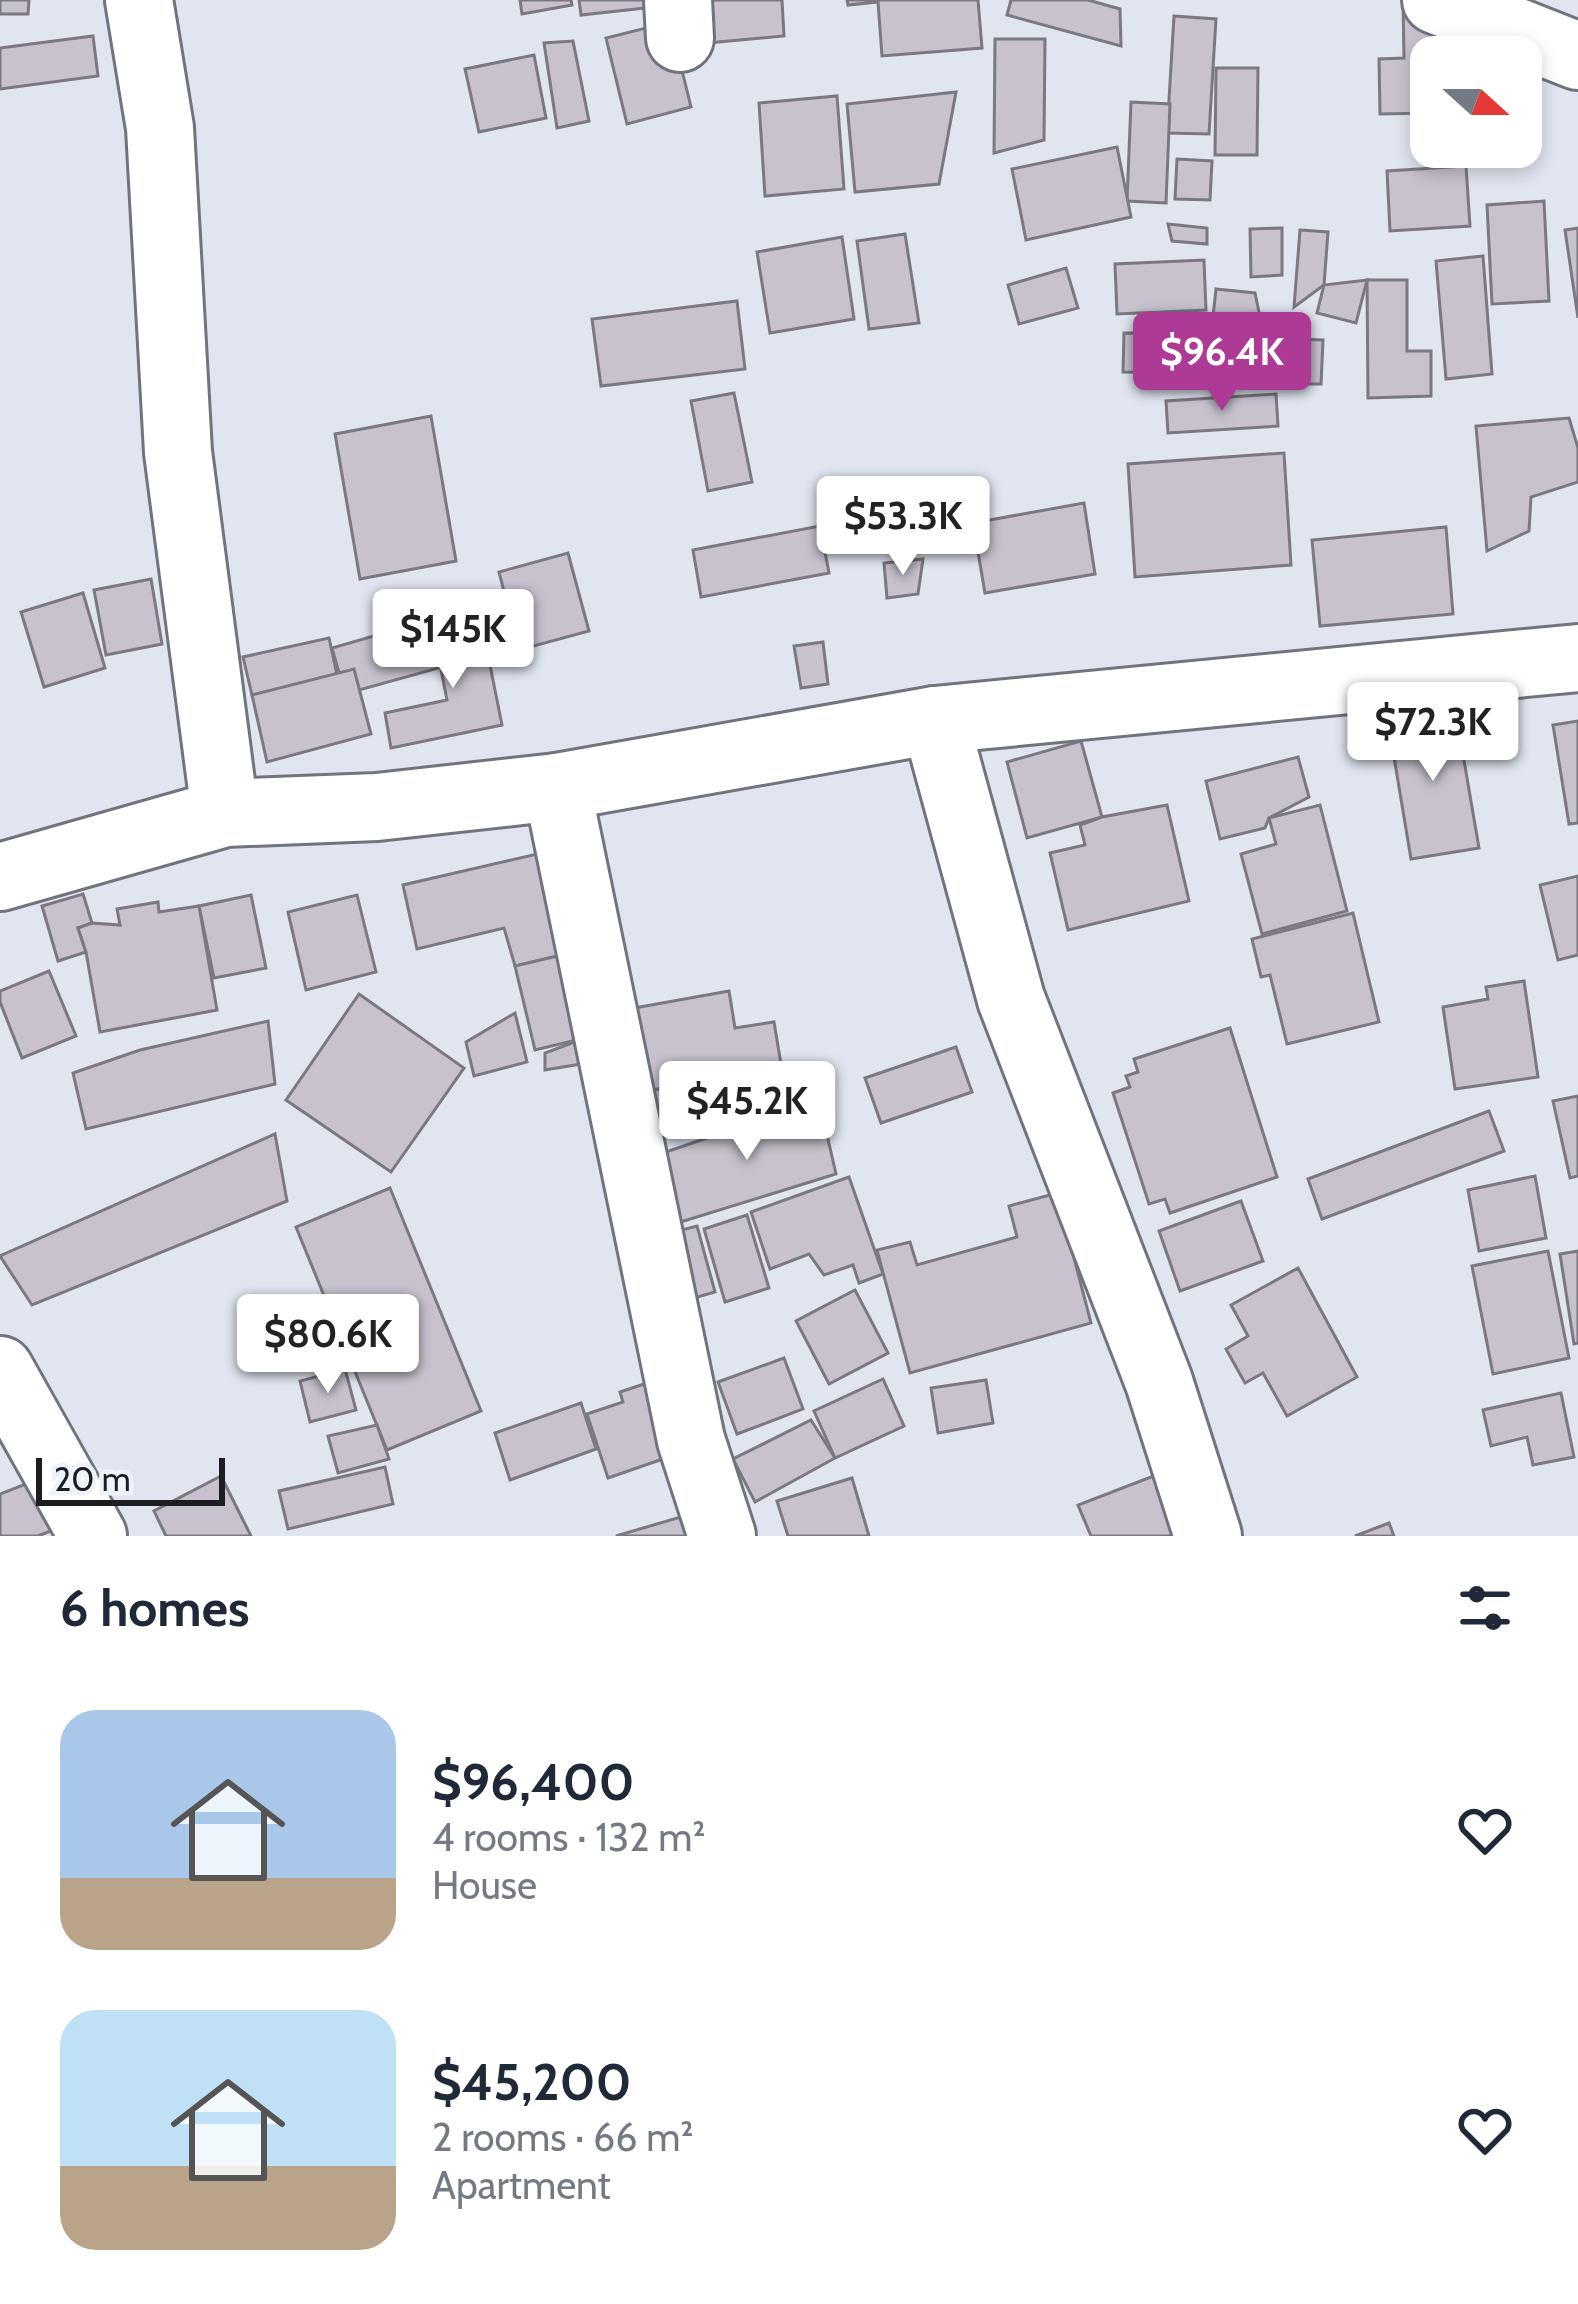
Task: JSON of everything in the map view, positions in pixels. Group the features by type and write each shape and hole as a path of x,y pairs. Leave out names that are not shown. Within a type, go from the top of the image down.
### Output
{"street":[{"path":"139,0 160,128 178,452 225,813"},
{"path":"1436,0 1578,56"},
{"path":"0,877 225,813 377,807 557,787 935,720 1578,658"},
{"path":"935,720 1011,999 1160,1382 1208,1536"},
{"path":"557,787 691,1440 722,1536"},
{"path":"0,1370 93,1536"}],"building":[{"path":"0,0 29,0 28,14 0,14"},
{"path":"520,0 571,0 572,5 522,14"},
{"path":"579,0 654,0 655,7 581,15"},
{"path":"705,0 782,0 784,36 707,43"},
{"path":"847,0 978,0 982,48 882,56 878,2 848,5"},
{"path":"1011,0 1088,0 1120,9 1121,46 1007,15"},
{"path":"1403,0 1454,0 1455,36 1410,36 1410,113 1380,114 1379,59 1404,58"},
{"path":"1174,16 1216,19 1209,134 1167,133"},
{"path":"670,22 691,107 627,124 606,38"},
{"path":"93,36 98,76 0,89 0,48"},
{"path":"995,39 1045,39 1044,140 994,153"},
{"path":"573,41 589,121 557,128 544,43"},
{"path":"534,55 546,118 479,132 465,69"},
{"path":"1216,68 1258,68 1257,155 1215,155"},
{"path":"956,92 939,184 855,192 847,104"},
{"path":"837,96 844,189 765,196 759,103"},
{"path":"1131,102 1170,104 1166,203 1127,201"},
{"path":"1117,147 1131,217 1026,240 1012,169"},
{"path":"1177,159 1212,161 1210,200 1175,199"},
{"path":"1466,168 1470,226 1390,231 1387,171"},
{"path":"1544,201 1549,301 1492,304 1487,205"},
{"path":"1168,224 1207,228 1207,244 1172,241"},
{"path":"1282,228 1282,275 1251,277 1250,229"},
{"path":"1578,228 1578,318 1565,230"},
{"path":"1300,230 1328,232 1324,285 1294,307"},
{"path":"905,234 919,323 869,329 857,241"},
{"path":"842,237 854,319 770,333 757,252"},
{"path":"1483,256 1492,374 1446,379 1436,261"},
{"path":"1204,260 1206,310 1117,314 1115,264"},
{"path":"1066,268 1078,308 1019,324 1008,285"},
{"path":"1367,280 1407,280 1407,351 1431,351 1431,396 1368,398"},
{"path":"1367,280 1356,323 1317,313 1324,285"},
{"path":"1216,289 1255,293 1261,322 1213,317"},
{"path":"737,301 745,369 601,386 592,319"},
{"path":"1124,333 1275,335 1274,374 1123,372"},
{"path":"1294,339 1323,340 1321,384 1293,384"},
{"path":"734,393 752,482 708,491 691,401"},
{"path":"1276,394 1278,426 1168,433 1166,401"},
{"path":"431,416 456,561 360,579 335,434"},
{"path":"1569,418 1578,448 1578,482 1531,497 1529,531 1487,551 1476,426"},
{"path":"1284,453 1291,565 1135,577 1128,464"},
{"path":"1084,503 1095,574 985,593 973,523"},
{"path":"820,526 829,573 701,597 693,550"},
{"path":"1446,527 1453,614 1320,626 1312,540"},
{"path":"568,553 589,631 519,650 499,572"},
{"path":"923,559 918,594 887,598 884,563"},
{"path":"151,579 162,644 106,655 94,590"},
{"path":"83,593 105,668 44,687 21,612"},
{"path":"429,620 442,667 345,694 332,648"},
{"path":"481,620 502,725 391,748 385,713 447,700 433,629"},
{"path":"329,638 337,675 252,695 243,657"},
{"path":"823,642 828,684 801,688 794,646"},
{"path":"354,669 371,734 267,762 252,695"},
{"path":"1455,708 1479,848 1411,859 1388,721"},
{"path":"1578,721 1578,823 1569,824 1553,725"},
{"path":"1081,741 1102,817 1027,838 1007,762"},
{"path":"1298,757 1309,797 1269,818 1265,828 1220,839 1206,781"},
{"path":"1167,805 1189,901 1068,930 1050,853 1085,845 1080,825"},
{"path":"1320,805 1347,911 1262,934 1241,854 1276,844 1269,818"},
{"path":"546,852 566,954 515,966 504,928 417,949 403,885"},
{"path":"1578,876 1578,955 1558,960 1540,885"},
{"path":"83,894 92,923 78,928 86,952 58,961 42,906"},
{"path":"251,895 266,968 214,978 199,906"},
{"path":"357,895 376,972 306,990 288,912"},
{"path":"158,902 159,912 199,906 217,1010 100,1032 78,928 92,923 120,925 117,909"},
{"path":"1353,913 1379,1022 1287,1044 1270,975 1261,977 1252,939"},
{"path":"566,954 585,1038 535,1050 515,966"},
{"path":"49,971 76,1036 22,1058 0,991"},
{"path":"1524,981 1538,1077 1455,1089 1443,1007 1488,999 1486,987"},
{"path":"729,991 735,1028 774,1022 781,1064 648,1091 629,1009"},
{"path":"359,994 464,1068 391,1172 286,1100"},
{"path":"515,1013 527,1062 474,1076 466,1042"},
{"path":"268,1021 275,1084 86,1129 73,1073 140,1050"},
{"path":"1230,1028 1277,1177 1170,1213 1165,1199 1149,1204 1113,1093 1130,1087 1126,1076 1138,1072 1134,1059"},
{"path":"585,1038 593,1062 545,1070 545,1053"},
{"path":"956,1047 972,1092 881,1123 865,1078"},
{"path":"764,1071 769,1105 655,1126 648,1091"},
{"path":"1578,1096 1578,1176 1570,1178 1553,1101"},
{"path":"819,1100 836,1174 674,1224 654,1156"},
{"path":"1489,1111 1504,1151 1322,1219 1308,1179"},
{"path":"275,1134 287,1201 32,1305 0,1256"},
{"path":"1535,1176 1546,1238 1479,1251 1468,1190"},
{"path":"849,1177 883,1274 859,1283 853,1265 824,1275 809,1254 770,1269 751,1212"},
{"path":"390,1188 481,1411 387,1450 296,1227"},
{"path":"1057,1193 1091,1323 910,1373 877,1250 910,1242 917,1265 1017,1237 1009,1206"},
{"path":"1241,1201 1263,1261 1180,1291 1159,1231"},
{"path":"747,1215 769,1288 725,1302 704,1229"},
{"path":"697,1226 715,1292 684,1301 666,1234"},
{"path":"1548,1251 1569,1358 1493,1374 1472,1266"},
{"path":"1578,1251 1578,1343 1574,1344 1560,1254"},
{"path":"1298,1268 1357,1377 1287,1416 1263,1373 1245,1383 1226,1349 1248,1336 1231,1305"},
{"path":"855,1290 888,1353 829,1384 796,1321"},
{"path":"784,1358 803,1409 737,1434 718,1382"},
{"path":"345,1369 356,1410 310,1422 300,1381"},
{"path":"883,1379 904,1426 835,1458 814,1411"},
{"path":"656,1380 680,1453 608,1478 587,1414 623,1402 620,1392"},
{"path":"986,1380 993,1423 938,1433 931,1388"},
{"path":"1561,1393 1574,1457 1533,1465 1527,1437 1491,1446 1483,1410"},
{"path":"581,1403 596,1449 510,1480 495,1433"},
{"path":"811,1420 835,1458 755,1502 733,1459"},
{"path":"377,1425 389,1459 338,1473 328,1436"},
{"path":"385,1467 393,1504 288,1529 279,1491"},
{"path":"1164,1472 1185,1531 1169,1536 1091,1536 1078,1505"},
{"path":"221,1476 251,1536 166,1536 154,1511"},
{"path":"852,1478 869,1536 788,1536 777,1501"},
{"path":"36,1480 56,1529 38,1536 0,1536 0,1494"},
{"path":"701,1511 709,1536 616,1536"},
{"path":"1389,1523 1394,1536 1355,1536"}]}
